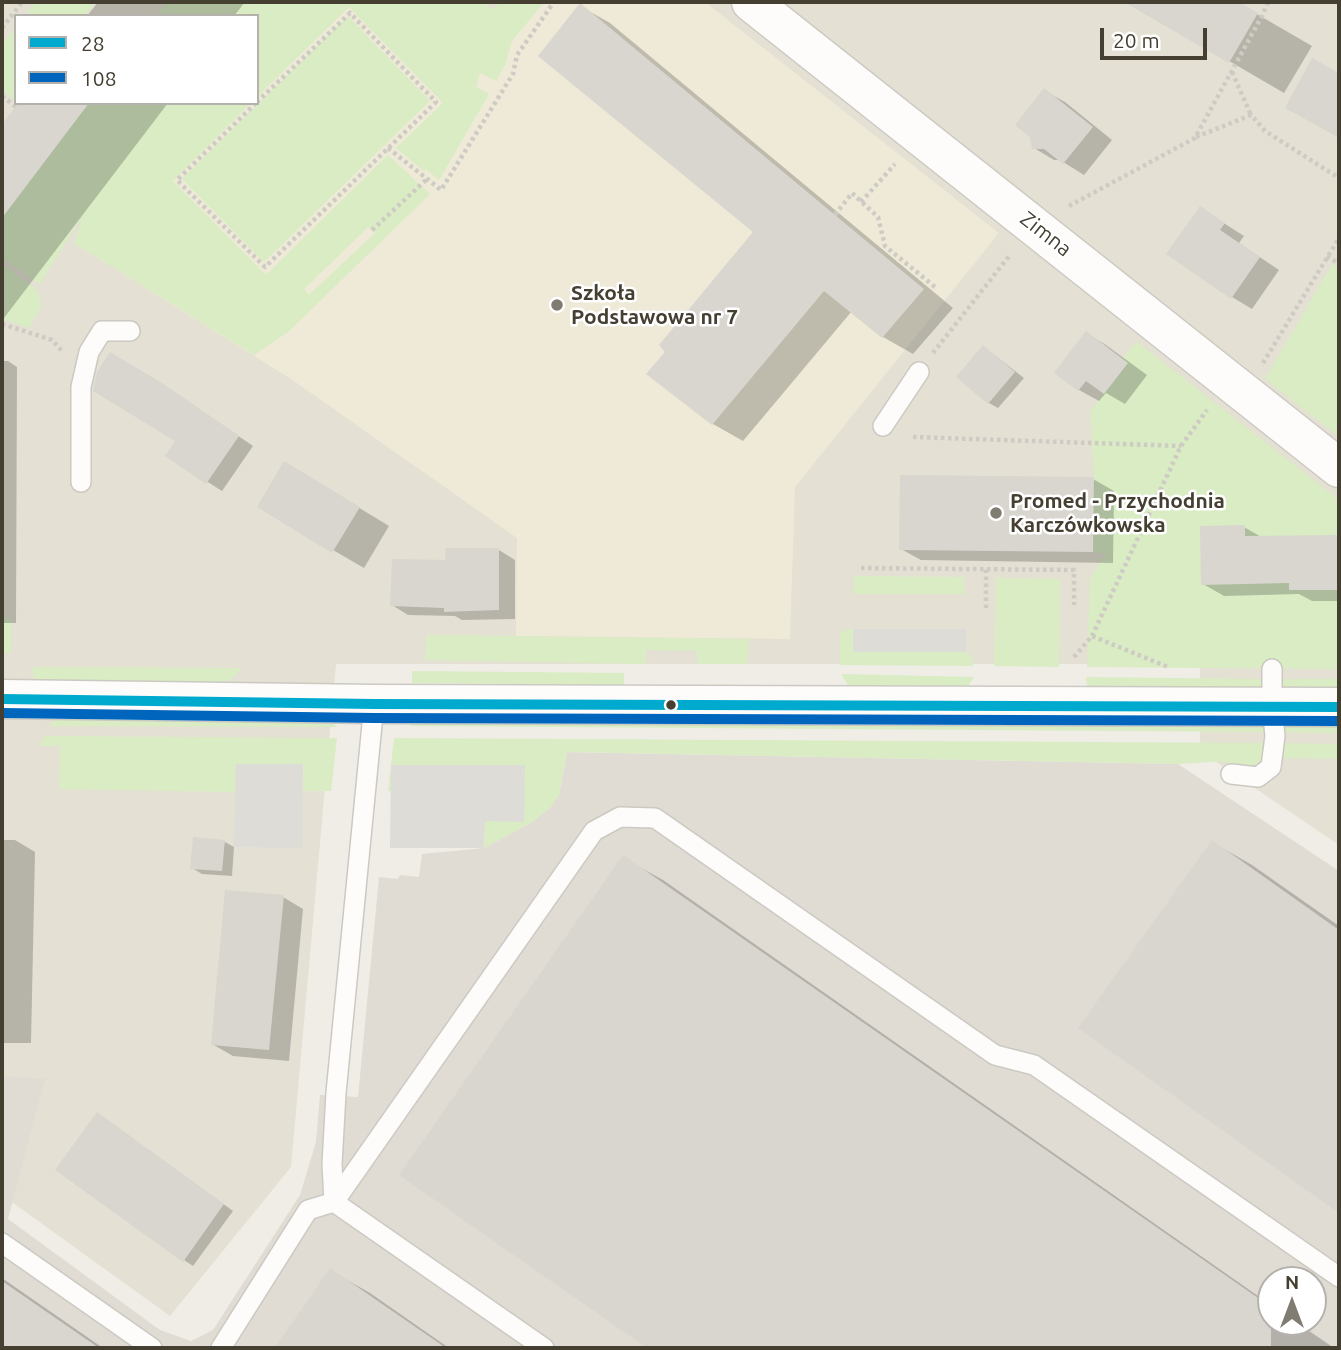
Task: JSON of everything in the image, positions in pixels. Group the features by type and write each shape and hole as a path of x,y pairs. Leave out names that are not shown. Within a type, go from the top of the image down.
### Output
{"street":[{"name":"Zimna","path":"751,2 1339,468"},
{"path":"2,699 374,704 1339,707"}],"lane":[{"path":"81,482 81,387 89,352 102,331 130,331"},
{"path":"883,426 919,372"},
{"path":"1231,774 1258,777 1271,767 1275,736 1272,669"},
{"path":"334,1202 332,1164 336,1093 374,704"},
{"path":"221,1348 308,1210 334,1202 594,831 620,817 655,818 995,1055 1034,1065 1339,1277"},
{"path":"334,1202 544,1348"},
{"path":"2,1243 152,1348"}],"path":[{"path":"2,28 22,2"},
{"path":"388,148 441,190 513,74 517,55 523,44 554,2"},
{"path":"1195,138 1268,2"},
{"path":"255,105 177,180 265,267 436,102 350,13 259,101"},
{"path":"1232,72 1251,115 1265,131 1339,178"},
{"path":"2,96 16,107"},
{"path":"1065,208 1195,138 1251,115"},
{"path":"861,202 901,157"},
{"path":"372,230 426,180"},
{"path":"835,215 852,193 878,217 885,246 935,287"},
{"path":"1261,367 1339,238"},
{"path":"919,372 1013,250"},
{"path":"1327,256 1339,264"},
{"path":"1074,657 1091,636 1181,446 1210,406"},
{"path":"913,436 1181,446"},
{"path":"862,568 1074,570 1074,605"},
{"path":"986,569 986,608"},
{"path":"1091,636 1170,668"}],"shaded area":[{"path":"2,2 1339,2 1339,845 1200,751 1200,664 336,664 291,1167 170,1316 2,1195"},
{"name":"Szkoła Podstawowa nr 7","path":"298,2 484,2 493,10 500,2 705,2 999,233 795,487 790,639 516,636 517,538 291,379 74,243 192,105 259,105 259,39"},
{"path":"853,629 966,629 966,652 853,652"},
{"path":"567,752 1178,764 1339,871 1339,1348 2,1348 2,1076 45,1079 8,1219 160,1330 191,1341 213,1330 300,1195 316,1142 320,1095 358,1097 379,877 419,877 422,854 484,848 534,821 559,795"},
{"path":"236,764 303,764 302,848 234,847"},
{"path":"391,765 525,765 524,822 485,821 484,848 390,848"}],"green space":[{"path":"35,2 95,2 86,14 27,12"},
{"path":"166,2 484,2 493,10 500,2 544,2 512,41 505,65 496,81 480,73 476,87 489,94 439,180 396,148 443,103 349,7 259,95 259,14 157,14"},
{"path":"348,16 430,101 264,262 182,179"},
{"path":"14,29 14,99 2,90 2,43"},
{"path":"87,105 249,105 173,181 266,275 388,155 430,194 288,332 254,355 74,243 83,215 39,285 2,257 2,218","holes":["368,227 375,233 309,295 304,289"]},
{"path":"2,264 35,288 40,296 41,307 29,328 2,319"},
{"path":"1332,264 1339,269 1339,437 1265,379"},
{"path":"1136,341 1339,500 1339,669 1087,667 1090,579 1105,554 1093,552 1094,477 1090,411 1127,363 1122,359"},
{"path":"854,576 964,577 964,594 856,594 851,591 854,587"},
{"path":"996,578 1060,579 1059,667 994,666"},
{"path":"2,618 11,618 11,653 2,653"},
{"path":"853,629 853,652 966,652 973,657 973,666 840,665 840,633"},
{"path":"426,635 749,639 747,664 697,664 697,651 646,650 646,664 425,660"},
{"path":"33,667 243,668 222,683 39,682 33,676"},
{"path":"412,671 624,673 624,685 412,683"},
{"path":"841,674 974,677 968,686 848,685"},
{"path":"1086,677 1262,679 1262,685 1257,689 1087,687"},
{"path":"1278,679 1339,679 1339,688 1285,688 1280,686"},
{"path":"57,719 328,721 338,727 48,726"},
{"path":"410,721 1262,726 1268,732 411,726"},
{"path":"1282,726 1339,727 1339,733 1282,732"},
{"path":"45,736 337,738 331,791 303,791 303,765 236,764 235,792 59,789 60,746 38,746"},
{"path":"394,738 1267,743 1268,755 1259,768 1227,766 1226,761 1178,764 567,752 559,795 551,807 534,821 484,848 485,821 392,765 391,791 388,791"},
{"path":"1283,743 1339,744 1339,759 1283,758"}],"building":[{"path":"1124,2 1239,2 1258,13 1229,63"},
{"path":"580,3 924,289 882,338 824,291 712,425 646,374 665,352 659,345 753,232 538,56"},
{"path":"1312,58 1339,73 1339,138 1285,108"},
{"path":"1044,88 1093,127 1063,164 1044,149 1032,149 1030,137 1015,125"},
{"path":"17,105 87,105 2,218 2,125"},
{"path":"1200,206 1225,223 1220,230 1260,257 1231,299 1166,254"},
{"path":"1086,331 1128,363 1104,394 1086,381 1078,391 1054,373"},
{"path":"983,345 1015,372 988,404 956,377"},
{"path":"110,352 162,383 239,436 206,484 165,456 175,441 93,391 97,372"},
{"path":"284,461 360,507 332,553 257,507"},
{"name":"Promed - Przychodnia Karczówkowska","path":"900,475 1094,477 1093,552 899,550"},
{"path":"1245,525 1245,536 1339,535 1339,590 1289,590 1289,583 1201,585 1200,526"},
{"path":"446,548 499,548 499,610 444,612 444,608 390,606 392,559 445,560"},
{"path":"193,837 225,840 222,871 190,869"},
{"path":"1212,840 1339,930 1339,1213 1078,1028"},
{"path":"623,855 1257,1297 1257,1336 1271,1336 1271,1348 647,1348 399,1175"},
{"path":"225,890 284,895 269,1050 211,1045"},
{"path":"97,1112 224,1204 183,1262 55,1170"},
{"path":"330,1268 446,1348 275,1348"},
{"path":"2,1281 99,1348 2,1348"}],"transit line":[{"name":"28","path":"2,699 374,704 1339,707"},
{"name":"108","path":"2,713 374,718 1339,721"}],"place":[{"name":"Szkoła Podstawowa nr 7","path":"557,305"},
{"name":"Promed - Przychodnia Karczówkowska","path":"996,513"}]}
